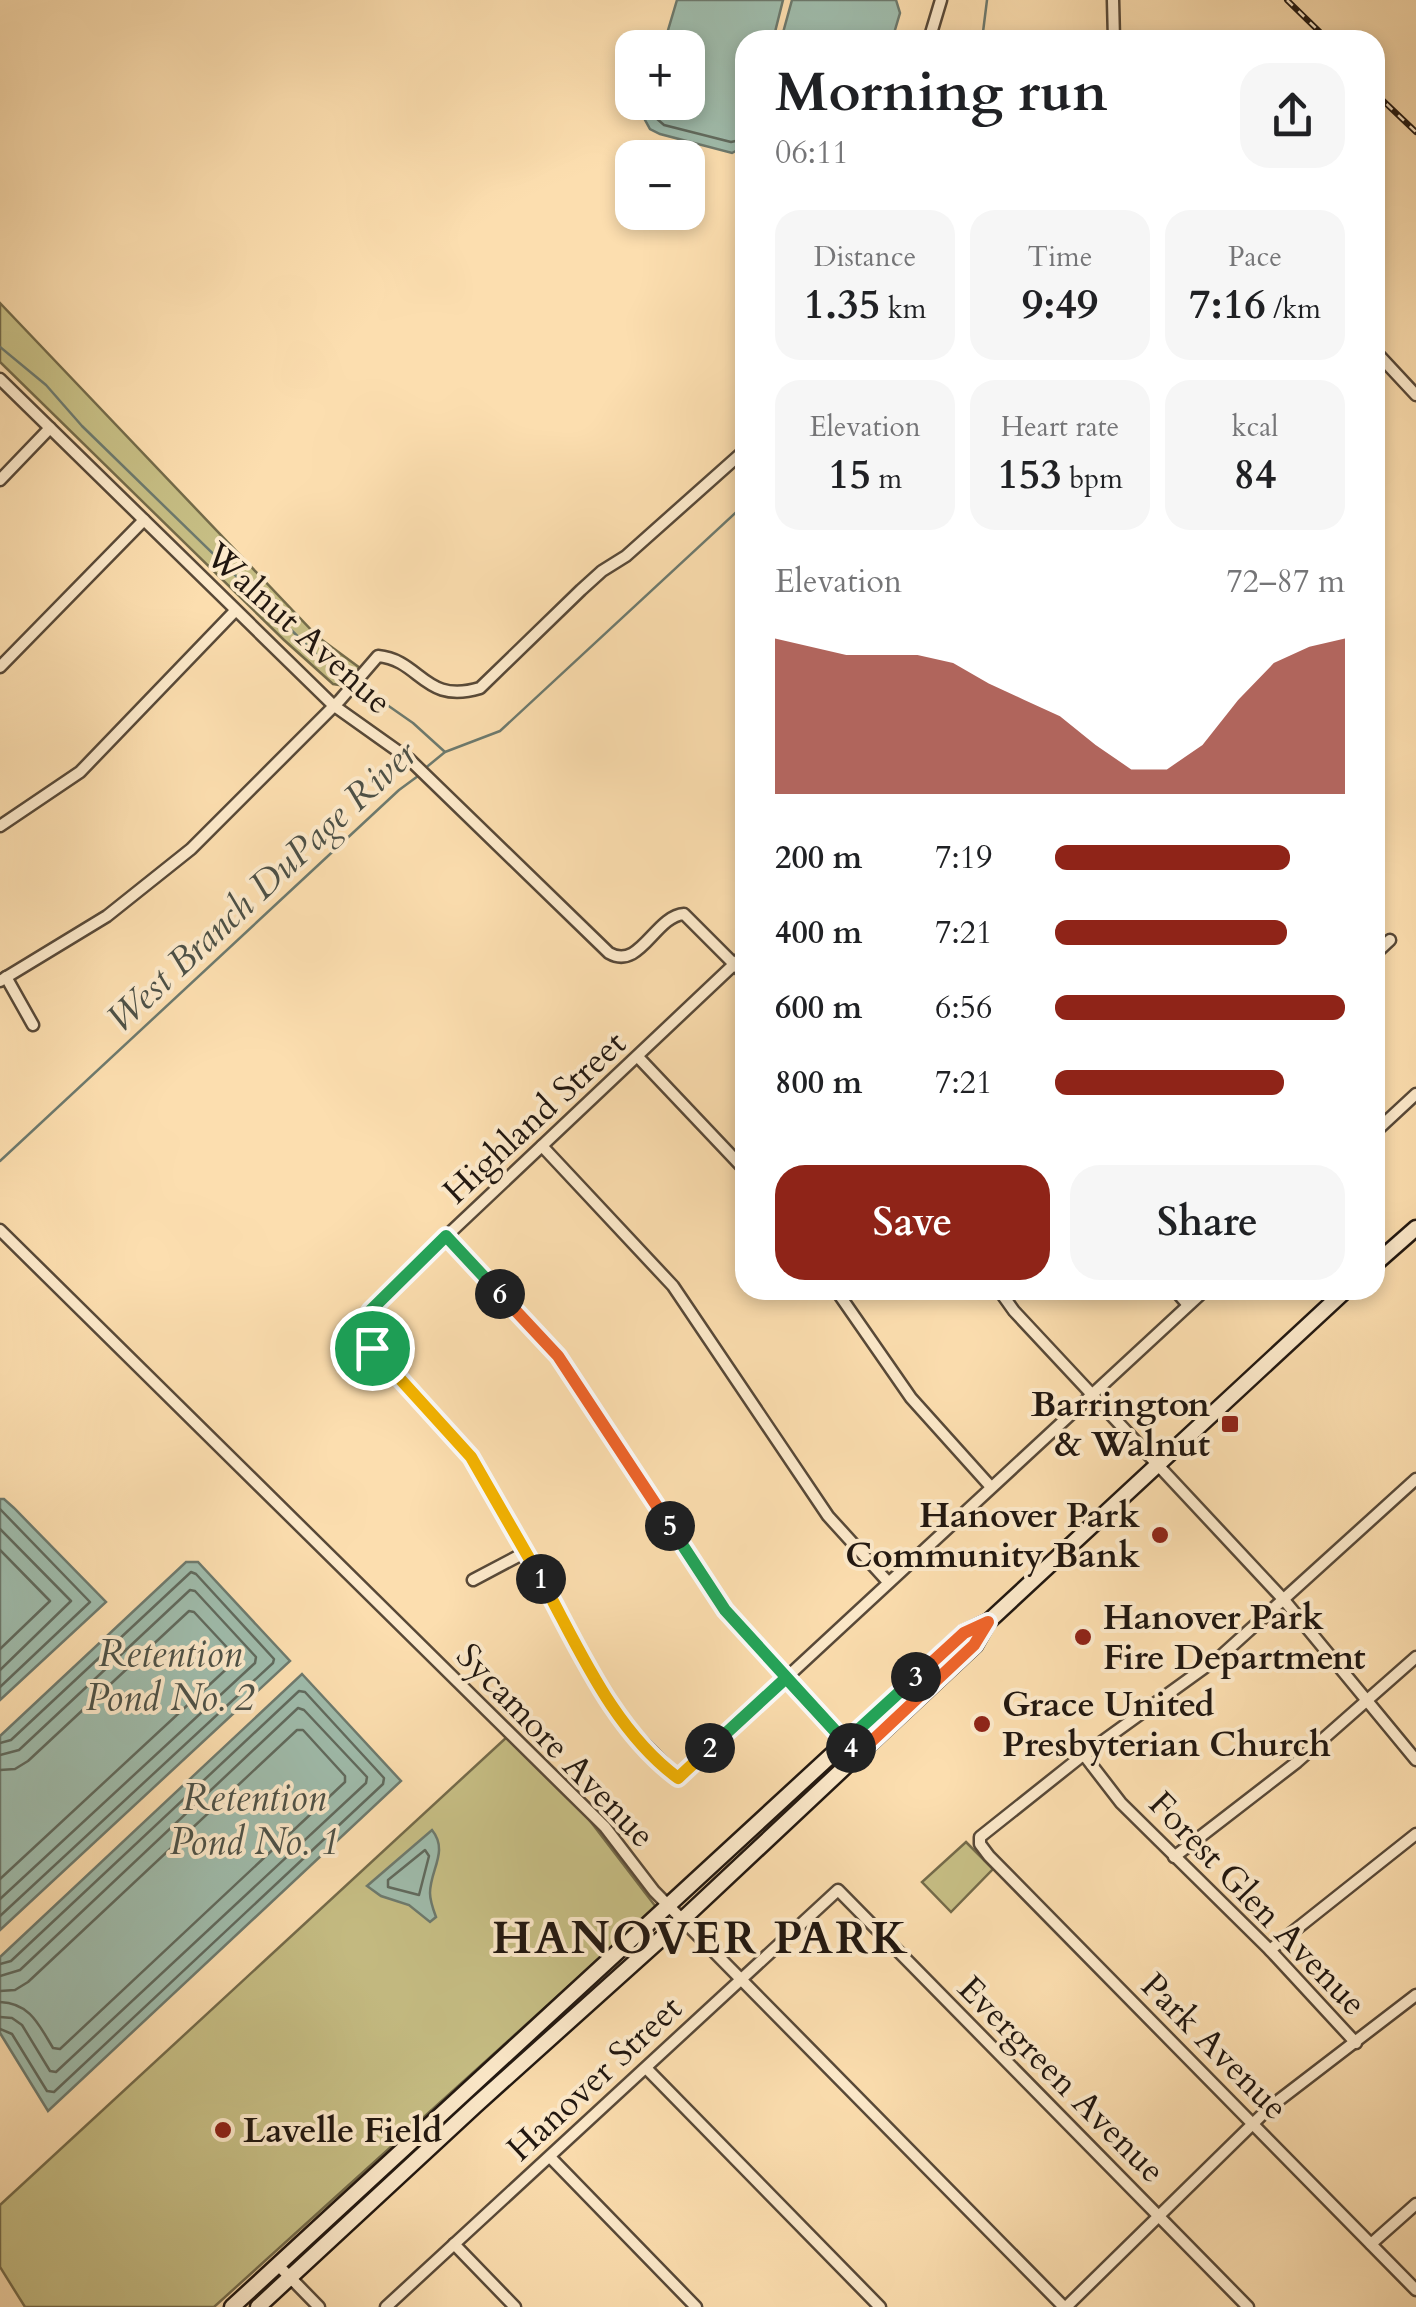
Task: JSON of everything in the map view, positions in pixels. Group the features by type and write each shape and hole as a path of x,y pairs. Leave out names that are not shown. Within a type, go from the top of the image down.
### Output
{"main road":[{"path":"1385,1255 1416,1228"},
{"path":"258,2307 683,1919 974,1645 988,1622 1335,1300"},
{"path":"232,2307 964,1633 988,1622"}],"street":[{"path":"932,30 941,0"},
{"path":"1114,0 1114,30"},
{"path":"1385,362 1416,395"},
{"name":"Walnut Avenue","path":"0,379 333,705 409,759 613,956 628,957 674,915 684,914 735,964"},
{"path":"0,480 50,428"},
{"path":"33,1024 3,979 107,916 180,858 378,656 389,657 446,692 480,688 602,570 626,556 735,459"},
{"path":"0,666 144,520"},
{"path":"0,826 80,772 235,611"},
{"path":"1385,945 1390,940"},
{"name":"Highland Street","path":"526,1552 471,1457 372,1348 367,1324 376,1304 735,964"},
{"path":"638,1058 735,1160"},
{"path":"1385,1123 1416,1094"},
{"path":"542,1146 673,1286 828,1516 888,1582"},
{"name":"Sycamore Avenue","path":"0,1230 606,1826 654,1891 1065,2307"},
{"path":"446,1236 558,1356 725,1610 858,1754"},
{"path":"843,1300 911,1398 992,1487"},
{"path":"1008,1300 1284,1600 1416,1760"},
{"path":"1183,1300 1188,1306"},
{"path":"473,1580 526,1552 616,1713 678,1778 1194,1300"},
{"path":"1084,1756 1222,1654 1416,1479"},
{"path":"1174,1856 1298,1762 1416,1657"},
{"name":"Park Avenue","path":"1084,1756 980,1837 980,1844 1416,2290"},
{"name":"Forest Glen Avenue","path":"1084,1756 1113,1794 1270,1950 1356,2043"},
{"path":"1270,1950 1416,1834"},
{"name":"Hanover Street","path":"386,2307 838,1890"},
{"name":"Evergreen Avenue","path":"838,1890 1248,2307"},
{"path":"1065,2307 1253,2124 1416,1995"},
{"path":"646,2068 880,2307"},
{"path":"550,2157 696,2307"},
{"path":"1371,2244 1416,2204"},
{"path":"454,2244 515,2307"},
{"path":"278,2265 319,2307"}],"shaded area":[{"path":"0,303 318,637 360,668 345,686 333,684 284,640 0,362"},
{"path":"508,1736 581,1809 656,1907 214,2307 25,2307 0,2267 0,2205"},
{"path":"966,1842 993,1869 951,1912 922,1882"}],"water":[{"path":"677,0 783,0 776,30 735,30 735,151 705,146 705,140 683,140 650,129 645,120 705,120 705,30 668,30"},
{"path":"792,0 896,0 900,13 895,30 784,30"},
{"path":"0,1499 14,1508 106,1602 0,1700"},
{"name":"Retention Pond No. 2","path":"186,1562 198,1562 290,1661 0,1930 0,1736"},
{"name":"Retention Pond No. 1","path":"302,1674 401,1781 48,2111 0,2033 0,1957"},
{"path":"432,1830 439,1853 430,1893 436,1917 430,1922 409,1905 381,1896 367,1886"}],"waterway":[{"name":"West Branch DuPage River","path":"983,30 987,0"},
{"path":"0,347 46,385 82,426 319,657 350,680"},
{"name":"West Branch DuPage River","path":"423,770 445,752 500,731 735,513"},
{"path":"360,686 413,723 445,752"},
{"name":"West Branch DuPage River","path":"0,1161 418,776"}],"railway":[{"path":"1287,0 1318,30"},
{"path":"1385,103 1416,132"}],"place":[{"name":"Barrington & Walnut","path":"1230,1424"},
{"name":"Hanover Park Community Bank","path":"1160,1535"},
{"name":"Hanover Park Fire Department","path":"1083,1637"},
{"name":"Grace United Presbyterian Church","path":"982,1724"},
{"name":"Lavelle Field","path":"223,2130"}],"district":[{"name":"HANOVER PARK","path":"701,1937"}],"route":[{"path":"372,1348 367,1334 370,1311 446,1236 558,1356 725,1610 845,1742 858,1754 974,1645 988,1622 964,1633 845,1742 786,1678 678,1778 623,1722 608,1700 471,1457 372,1348"}]}
